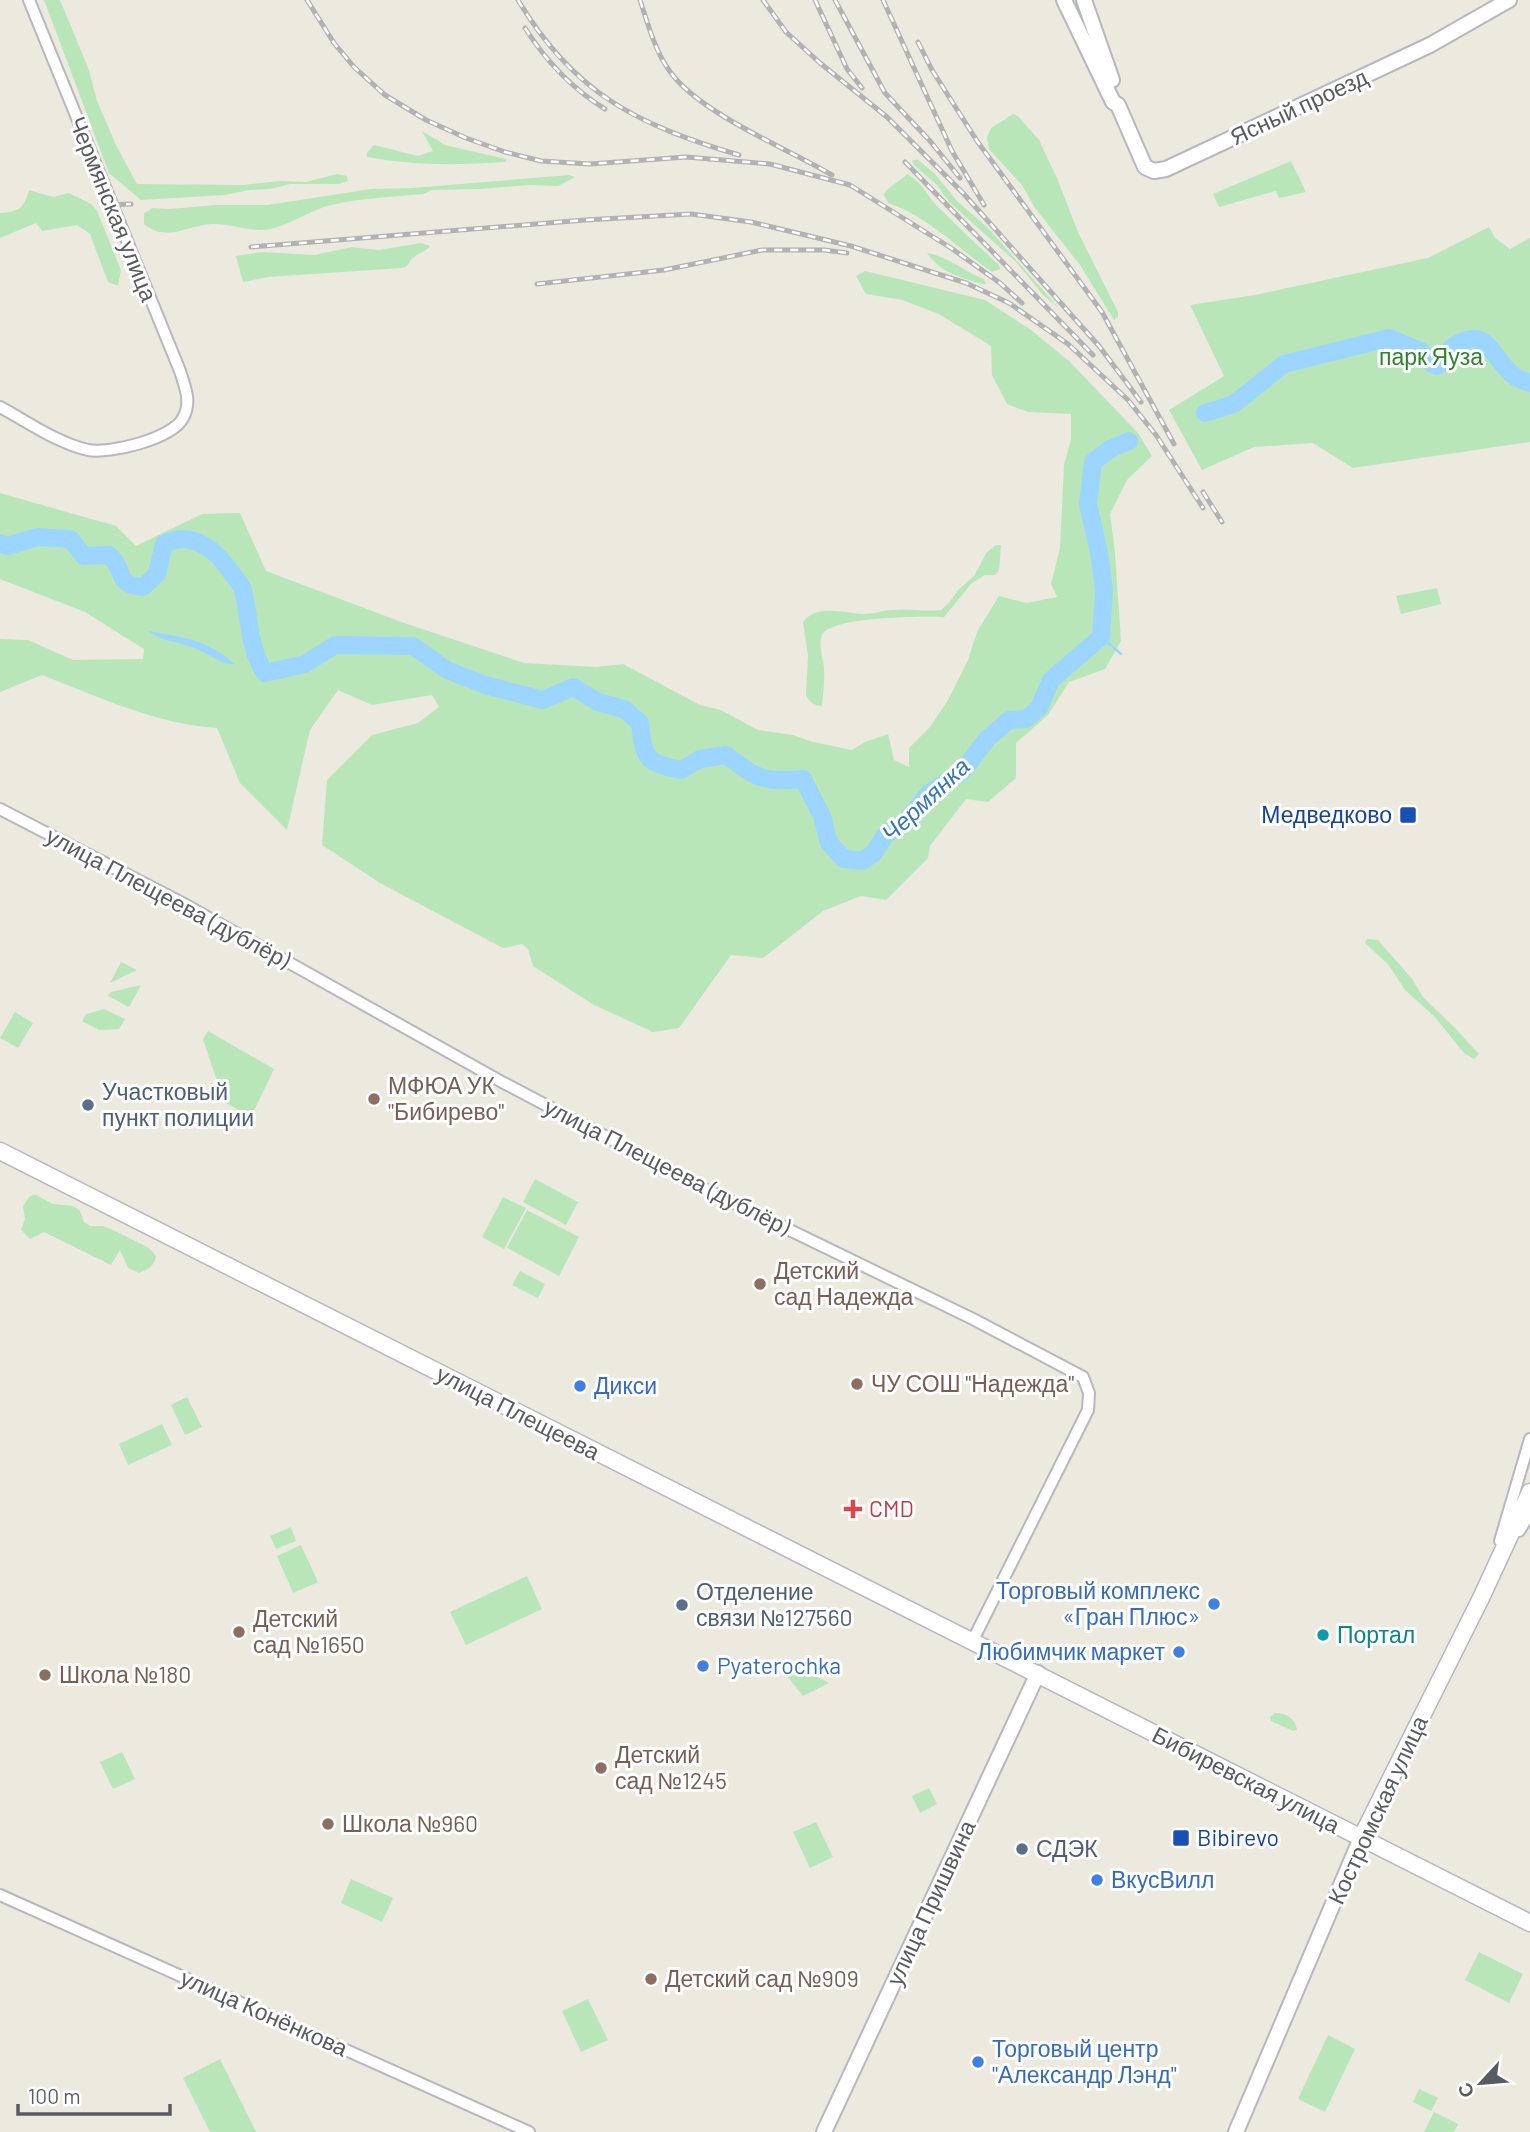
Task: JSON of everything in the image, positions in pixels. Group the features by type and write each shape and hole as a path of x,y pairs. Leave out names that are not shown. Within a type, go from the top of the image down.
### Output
{"main road":[{"name":"улица Плещеева","path":"0,1151 756,1534 1038,1673"},
{"name":"Костромская улица","path":"1360,1838 1481,1598 1530,1492"},
{"name":"Бибиревская улица","path":"1038,1673 1530,1923"}],"street":[{"name":"Чермянская улица","path":"0,407 74,446 92,451 123,448 150,440 170,430 183,419 188,398 180,371 29,0"},
{"path":"1065,0 1113,102 1118,105 1119,101 1084,0"},
{"name":"Ясный проезд","path":"1118,105 1144,167 1166,169 1430,45 1509,0"},
{"name":"улица Плещеева (дублёр)","path":"0,809 186,905 616,1142 973,1319 1083,1377 1089,1393 1088,1410 973,1640"},
{"path":"1481,1598 1510,1513 1530,1440"},
{"path":"1496,1566 1530,1514"},
{"name":"улица Пришвина","path":"824,2132 1038,1673"},
{"name":"Костромская улица","path":"1236,2132 1302,1982 1360,1838"},
{"name":"улица Конёнкова","path":"0,1895 529,2132"}],"green space":[{"path":"44,0 60,0 89,70 97,101 137,184 243,185 280,181 306,182 337,174 347,176 348,181 339,184 290,184 225,195 141,200 109,173"},
{"path":"1013,114 1018,116 1039,140 1078,232 1118,312 1118,317 1114,320 1080,265 1035,208 1022,185 989,149 987,138 991,128"},
{"path":"422,131 445,145 506,159 506,162 436,164 367,157 374,145 418,156 433,151"},
{"path":"917,159 934,173 958,202 987,227 1059,308 1043,295 1016,262 949,202 937,185 914,165 912,161"},
{"path":"1291,161 1306,192 1279,198 1276,191 1219,207 1213,194"},
{"path":"907,174 916,180 937,206 1001,269 992,272 931,225 888,203 884,194"},
{"path":"569,175 575,177 558,186 432,190 423,194 342,203 323,207 279,227 264,230 212,224 169,233 144,224 144,213 153,208 268,205 370,189"},
{"path":"29,190 53,197 69,193 91,204 97,211 121,270 118,286 108,282 90,234 77,225 42,231 36,223 0,238 0,213 20,208"},
{"name":"парк Яуза","path":"1489,227 1495,238 1510,249 1530,238 1530,442 1353,468 1313,443 1254,447 1202,470 1169,410 1224,376 1190,305 1255,295 1428,258"},
{"path":"421,243 430,246 402,268 268,277 243,282 236,256 262,252 315,255 352,247 379,250"},
{"path":"927,253 942,257 984,279 986,284 951,273 932,260"},
{"path":"865,271 985,300 1031,330 1069,361 1138,433 1152,456 1127,480 1110,514 1121,641 1105,669 1069,682 1048,715 1016,743 1016,778 988,802 966,799 930,846 928,858 886,900 861,896 823,911 763,958 731,955 679,1028 653,1032 594,1005 533,966 528,949 522,944 503,948 380,883 322,845 327,780 372,735 418,723 439,707 432,695 372,705 338,690 310,730 287,830 240,783 217,728 150,715 42,675 0,692 0,639 28,640 73,660 143,659 144,649 85,612 0,579 0,493 116,526 136,546 202,514 240,513 266,571 404,623 524,663 596,667 623,664 700,705 721,710 758,730 793,735 852,750 888,734 894,760 909,767 909,748 930,727 948,700 968,660 977,632 999,596 1027,603 1057,597 1051,584 1060,548 1064,465 1071,439 1071,414 1028,412 1007,404 992,375 991,346 939,314 902,300 866,294 856,276"},
{"path":"996,545 1001,545 999,571 972,583 944,617 879,618 829,629 822,635 820,643 824,672 822,706 809,700 806,695 808,656 803,622 809,616 824,611 865,614 898,610 941,610 974,576 987,552"},
{"path":"1437,588 1441,604 1401,614 1396,596"},
{"path":"1367,939 1378,940 1412,979 1423,997 1479,1054 1474,1059 1464,1053 1435,1017 1405,990 1388,964 1365,943"},
{"path":"121,962 137,970 110,983"},
{"path":"141,985 129,1007 108,996 111,992"},
{"path":"104,1009 125,1019 119,1029 99,1030 82,1021 86,1014"},
{"path":"15,1012 33,1023 18,1048 0,1038"},
{"path":"208,1031 274,1069 251,1117 224,1102 203,1039"},
{"path":"535,1179 578,1202 566,1225 523,1202"},
{"path":"36,1195 53,1204 73,1206 90,1226 103,1226 149,1248 156,1256 154,1263 139,1273 128,1268 120,1250 111,1265 44,1232 30,1239 21,1230 25,1219 23,1206 30,1196"},
{"path":"503,1197 526,1208 504,1249 482,1237"},
{"path":"527,1210 579,1237 559,1276 507,1248"},
{"path":"520,1271 545,1284 538,1298 512,1285"},
{"path":"187,1397 202,1427 185,1435 171,1405"},
{"path":"162,1424 172,1445 128,1465 119,1444"},
{"path":"291,1527 296,1541 276,1549 270,1536"},
{"path":"301,1545 318,1582 293,1593 277,1556"},
{"path":"527,1576 542,1609 466,1645 450,1612"},
{"path":"787,1662 829,1683 803,1696 783,1671"},
{"path":"1275,1713 1289,1717 1297,1730 1293,1731 1271,1721 1270,1717"},
{"path":"122,1752 135,1779 113,1789 100,1762"},
{"path":"929,1788 937,1804 920,1813 912,1796"},
{"path":"816,1822 833,1857 810,1868 793,1832"},
{"path":"351,1879 393,1898 382,1922 341,1903"},
{"path":"1479,1952 1523,1974 1509,2003 1465,1980"},
{"path":"588,1999 608,2040 581,2052 562,2011"},
{"path":"1328,2035 1355,2049 1325,2112 1298,2099"},
{"path":"220,2059 256,2132 210,2132 183,2078"},
{"path":"1419,2089 1438,2098 1431,2111 1413,2102"},
{"path":"1434,2112 1458,2124 1454,2132 1424,2132"}],"water":[{"path":"147,631 183,637 204,644 234,664 220,661 199,650"}],"waterway":[{"name":"Чермянка","path":"1205,413 1234,404 1284,364 1389,338 1421,351 1437,366 1449,360 1451,348 1463,341 1481,341 1514,376 1530,383"},
{"name":"Чермянка","path":"0,543 7,546 38,537 70,539 84,556 109,555 124,580 134,586 143,587 157,574 164,544 184,539 202,544 218,556 242,588 252,643 265,673 305,664 335,645 413,646 447,670 485,685 543,700 573,687 598,702 624,709 640,723 645,751 660,765 681,770 700,759 726,755 762,778 803,779 822,816 829,843 844,859 862,861 874,853 885,835 906,821 929,793 962,772 987,739 1009,720 1026,719 1039,708 1051,680 1101,637 1104,590 1088,504 1093,462 1110,449 1129,441"},
{"path":"1101,637 1121,654"}],"railway":[{"path":"307,0 334,43 354,67 385,95 426,120 466,138 541,161 590,164 686,157 770,164 850,185 951,248 1000,283 1022,303"},
{"path":"518,0 562,60 612,102 639,118 670,131 739,155"},
{"path":"640,0 663,60 675,78 690,92 727,119 832,175"},
{"path":"763,0 786,32 887,117 963,193 1099,346 1141,402"},
{"path":"815,0 847,69 862,88"},
{"path":"835,0 885,93 960,178"},
{"path":"883,0 952,151 984,205"},
{"path":"525,28 560,73 605,109"},
{"path":"918,42 932,70 977,141 1102,312 1174,444"},
{"path":"905,162 1093,355"},
{"path":"110,205 131,204"},
{"path":"251,247 691,214 751,222 851,246 966,283 1009,303 1068,344 1128,400 1156,435 1203,508"},
{"path":"537,284 664,270 762,250 824,250 847,253"},
{"path":"1203,492 1222,522"}],"place":[{"name":"Медведково","path":"1408,815"},
{"name":"МФЮА УК \"Бибирево\"","path":"374,1099"},
{"name":"Участковый пункт полиции","path":"88,1105"},
{"name":"Детский сад Надежда","path":"760,1284"},
{"name":"ЧУ СОШ \"Надежда\"","path":"857,1384"},
{"name":"Дикси","path":"580,1386"},
{"name":"CMD","path":"853,1509"},
{"name":"Торговый комплекс «Гран Плюс»","path":"1214,1604"},
{"name":"Отделение связи №127560","path":"682,1605"},
{"name":"Детский сад №1650","path":"239,1632"},
{"name":"Портал","path":"1323,1635"},
{"name":"Любимчик маркет","path":"1179,1652"},
{"name":"Pyaterochka","path":"703,1666"},
{"name":"Школа №180","path":"45,1675"},
{"name":"Детский сад №1245","path":"601,1768"},
{"name":"Школа №960","path":"328,1824"},
{"name":"Bibirevo","path":"1181,1838"},
{"name":"СДЭК","path":"1022,1849"},
{"name":"ВкусВилл","path":"1097,1880"},
{"name":"Детский сад №909","path":"651,1979"},
{"name":"Торговый центр \"Александр Лэнд\"","path":"978,2062"}]}
